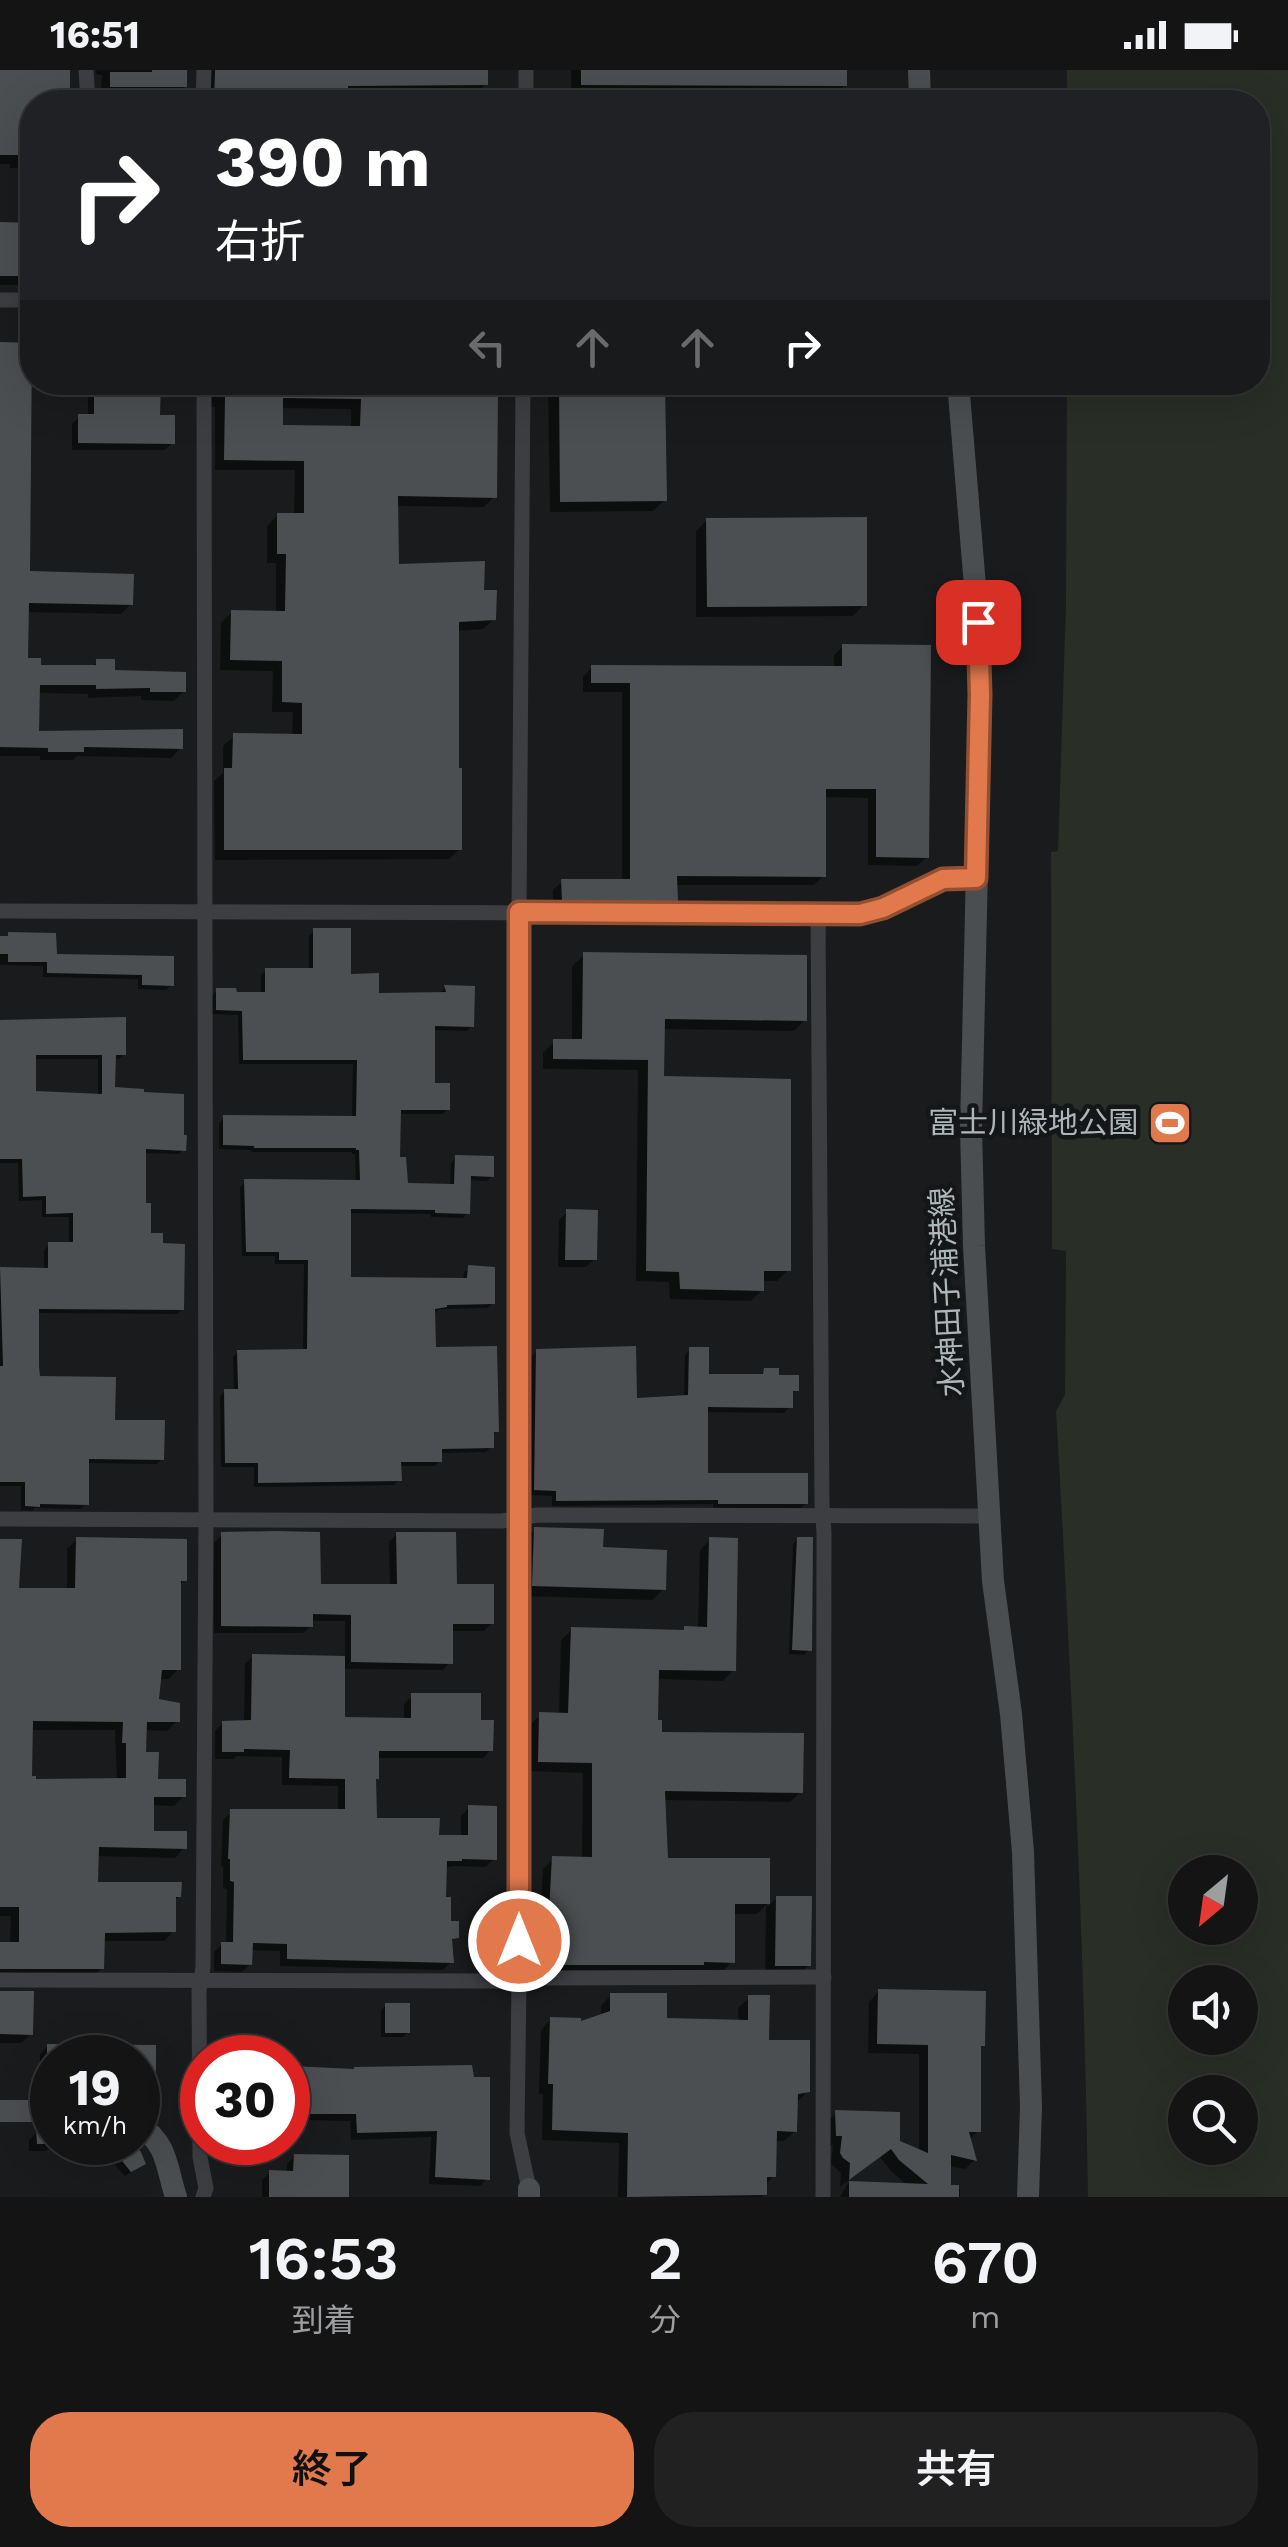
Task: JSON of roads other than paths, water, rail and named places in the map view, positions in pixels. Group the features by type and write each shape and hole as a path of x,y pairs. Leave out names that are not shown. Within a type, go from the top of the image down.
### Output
{"main road":[{"name":"水神田子浦港線","path":"959,395 978,622 980,711 972,1181 993,1581 1011,1714 1023,1852 1030,2107 1028,2197"},
{"path":"0,2111 30,2112"},
{"path":"160,2145 176,2197"}],"street":[{"path":"203,2197 206,2188 200,2158 200,1980 204,1948 206,1519 204,395"},
{"path":"523,395 517,2133 529,2193"},
{"path":"0,911 818,914 872,912 943,879 976,878"},
{"path":"818,914 823,1516 822,2197"},
{"path":"0,1519 989,1516"},
{"path":"0,1980 824,1977"}],"place":[{"name":"富士川緑地公園","path":"1170,1123"}]}
